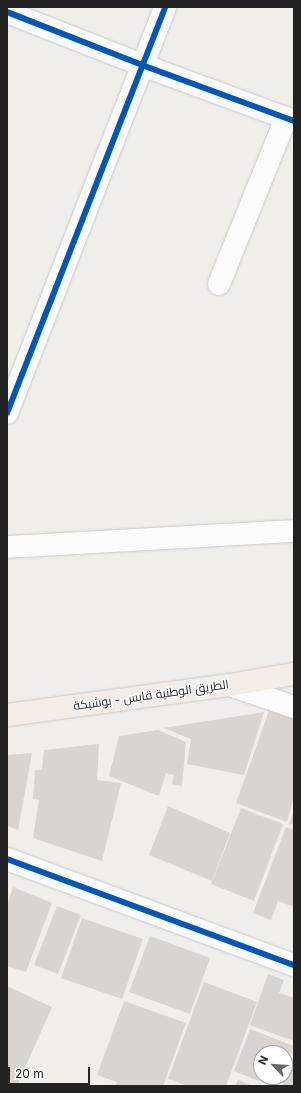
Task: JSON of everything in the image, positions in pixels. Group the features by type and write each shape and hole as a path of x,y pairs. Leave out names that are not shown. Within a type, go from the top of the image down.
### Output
{"main road":[{"name":"الطريق الوطنية قابس - بوشبكة","path":"7,715 230,685 294,674"}],"street":[{"path":"7,413 165,7"},
{"path":"7,12 142,65 290,120 219,284"},
{"path":"7,547 294,530"},
{"path":"230,685 294,707"},
{"path":"7,859 294,965"}],"building":[{"path":"270,708 294,717 294,797 287,822 236,803"},
{"path":"264,712 244,775 187,764 191,739 163,728"},
{"path":"158,730 186,742 182,786 172,784 174,775 166,773 159,796 109,776 119,736"},
{"path":"99,744 97,780 121,783 102,861 33,838 39,800 33,799 35,770 42,770 44,750"},
{"path":"32,753 18,830 7,826 7,755"},
{"path":"168,806 230,833 212,881 149,855"},
{"path":"241,808 283,824 254,901 211,884"},
{"path":"294,810 294,825 289,824"},
{"path":"286,827 294,830 294,907 278,901 271,920 253,913"},
{"path":"13,887 52,903 26,972 7,966 7,905"},
{"path":"57,906 81,915 58,974 34,965"},
{"path":"82,918 143,939 122,999 61,978"},
{"path":"150,936 210,958 190,1014 129,992"},
{"path":"268,974 284,980 279,993 294,998 294,1041 250,1025"},
{"path":"204,982 257,1002 226,1086 188,1086 168,1079"},
{"path":"7,986 52,1007 17,1086 7,1084"},
{"path":"124,1001 186,1023 163,1086 115,1086 117,1082 97,1075"},
{"path":"250,1029 291,1045 253,1045 253,1078 234,1071"},
{"path":"294,1055 294,1086 282,1086 293,1085"},
{"path":"238,1080 253,1086 235,1086"}],"cycle path":[{"path":"7,413 165,7"},
{"path":"7,12 142,65 294,121"},
{"path":"7,859 294,965"}]}
